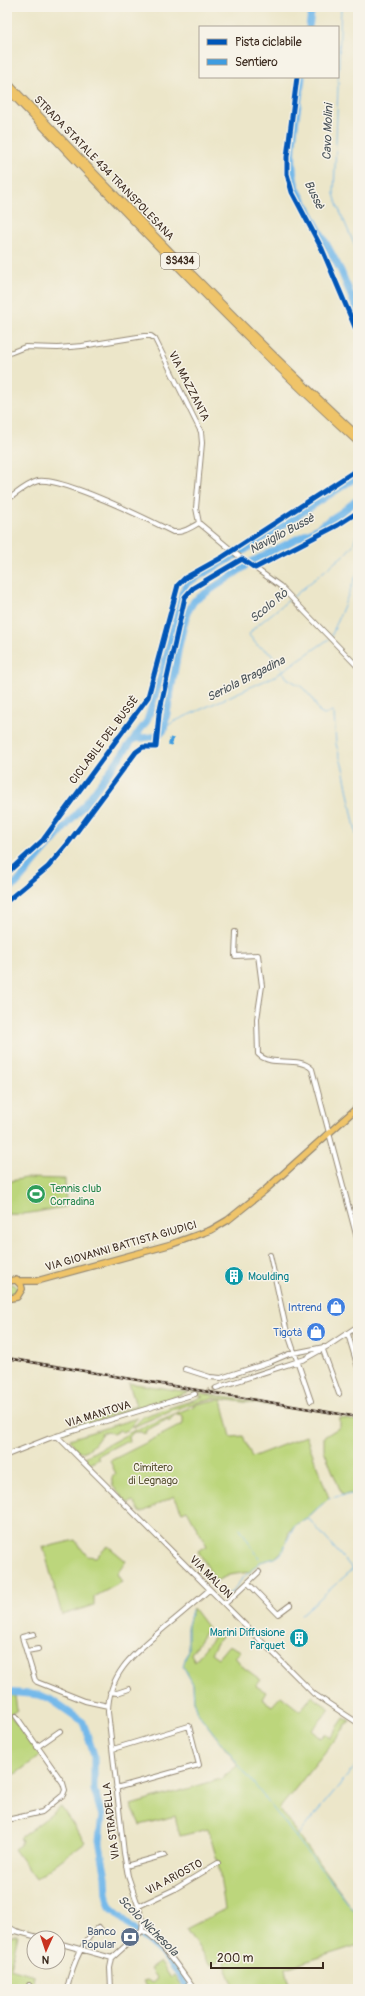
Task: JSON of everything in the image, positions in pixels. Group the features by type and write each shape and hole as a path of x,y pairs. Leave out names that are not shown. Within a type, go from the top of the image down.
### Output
{"highway":[{"name":"STRADA STATALE 434 TRANSPOLESANA","path":"7,82 238,321 286,369 358,436"},
{"name":"STRADA STATALE 434 TRANSPOLESANA","path":"7,89 240,329 358,442"}],"main road":[{"name":"VIA GIOVANNI BATTISTA GIUDICI","path":"7,1281 14,1279 18,1281 37,1281 172,1244 211,1230 242,1210 358,1107"},
{"path":"18,1281 21,1285 21,1292"},
{"name":"VIA GIOVANNI BATTISTA GIUDICI","path":"8,1298 17,1296 37,1281"}],"street":[{"name":"VIA MAZZANTA","path":"7,354 25,347 74,346 144,336 151,336 155,339 201,432 202,443 196,508 199,523"},
{"path":"7,500 32,484 44,481 100,498 173,532 187,530 199,523 246,562 280,586 358,667"},
{"path":"236,932 235,956 258,955 262,986 257,1019 258,1054 266,1059 304,1064 312,1069 330,1131 358,1242"},
{"path":"270,1255 286,1328 311,1401"},
{"path":"216,1388 297,1362 323,1350 358,1326"},
{"path":"354,1329 358,1343"},
{"path":"348,1334 358,1368"},
{"path":"185,1369 210,1377 221,1378 270,1362 294,1352 328,1346"},
{"path":"323,1350 339,1394"},
{"name":"VIA MANTOVA","path":"7,1455 57,1436 195,1394"},
{"name":"VIA MALON","path":"57,1436 314,1694 358,1722"},
{"path":"225,1604 259,1572"},
{"path":"248,1583 278,1614 290,1605"},
{"name":"VIA STRADELLA","path":"142,1932 143,1920 126,1866 116,1788 108,1706 110,1692 117,1675 134,1654 209,1590"},
{"path":"34,1634 22,1637 35,1680 37,1682 85,1702 108,1706"},
{"path":"26,1652 38,1649"},
{"path":"110,1692 117,1693 129,1689"},
{"path":"7,1820 42,1812 64,1793 65,1787 16,1716"},
{"path":"113,1749 189,1726 199,1765 116,1788"},
{"path":"37,1747 60,1731"},
{"path":"126,1866 166,1855"},
{"name":"VIA ARIOSTO","path":"139,1906 173,1890 218,1863"},
{"path":"7,1926 16,1931 26,1934"},
{"path":"67,1989 81,1948 87,1938 99,1928 103,1932"},
{"path":"7,1934 16,1931"},
{"path":"111,1989 110,1968 112,1958 142,1932 146,1931 161,1945 194,1989"},
{"path":"66,1945 112,1958"}],"green space":[{"name":"Tennis club Corradina","path":"25,1178 65,1179 66,1207 29,1213 7,1214 7,1182"},
{"path":"10,1284 14,1284 17,1289 14,1294 10,1294 7,1291 7,1287"},
{"path":"129,1383 189,1392 62,1432 59,1430 136,1406"},
{"path":"188,1391 273,1406 213,1398 172,1410 133,1427 144,1416 203,1397"},
{"name":"Cimitero di Legnago","path":"222,1400 231,1437 243,1436 252,1457 306,1436 329,1498 308,1517 294,1526 289,1532 284,1549 275,1558 260,1562 250,1572 229,1575 216,1581 198,1551 207,1546 187,1510 182,1512 174,1496 141,1513 133,1501 128,1503 117,1491 112,1481 112,1477 116,1474 110,1461 183,1424 183,1416 179,1414 174,1415 169,1421 168,1419 145,1431 146,1433 144,1434 141,1432 134,1432 129,1437 130,1442 127,1443 126,1441 97,1456 99,1459 88,1465 85,1462 85,1457 135,1430 194,1406 193,1405"},
{"path":"137,1418 129,1429 122,1432 120,1430 113,1434 108,1431 102,1433 95,1443 86,1451 78,1452 70,1439"},
{"path":"340,1418 358,1421 358,1493 342,1495 324,1450 324,1437 340,1427"},
{"path":"75,1540 87,1556 96,1557 108,1546 126,1561 117,1574 122,1582 94,1597 94,1605 62,1615 43,1546 46,1547"},
{"path":"193,1608 208,1628 191,1654 195,1661 218,1631 222,1635 211,1653 218,1658 229,1645 241,1651 235,1657 243,1667 261,1680 256,1686 266,1692 262,1699 272,1706 281,1696 300,1711 312,1696 330,1709 312,1730 321,1738 325,1734 330,1738 344,1718 350,1721 279,1809 355,1912 358,1911 358,1945 286,1968 290,1989 235,1989 223,1960 210,1966 186,1929 225,1909 218,1863 208,1829 180,1836 175,1816 140,1825 131,1805 221,1779 238,1765 197,1712 194,1703 193,1684 183,1666 188,1650 188,1625"},
{"path":"7,1695 15,1696 17,1710 10,1715 40,1756 7,1780"},
{"path":"61,1807 85,1842 36,1879 14,1849 20,1845 22,1841 20,1838"},
{"path":"18,1935 10,1968 34,1975 32,1986 13,1983 7,1986 7,1938"},
{"path":"160,1962 171,1978 174,1976 184,1989 147,1989 143,1981 147,1980 152,1983 157,1979 150,1969"}],"waterway":[{"name":"Bussè","path":"309,26 312,7"},
{"name":"Cavo Molini","path":"339,60 341,7"},
{"name":"Bussè","path":"302,78 293,146 296,187 341,271 358,313"},
{"name":"Cavo Molini","path":"338,78 334,194 358,253"},
{"name":"Bussè","path":"7,890 16,884 84,805 147,721 162,673 182,593 187,583 234,557 358,476"},
{"name":"Naviglio Bussè","path":"134,739 158,735 164,730 179,646 187,613 194,601 253,561 316,529 342,512 358,499"},
{"name":"Scolo Rò","path":"293,597 346,553 353,545 358,530"},
{"name":"Seriola Bragadina","path":"331,637 358,571"},
{"name":"Scolo Rò","path":"290,599 254,628 249,635 257,645 271,653 287,678 302,687 312,698 320,713 324,715 332,712 334,714 336,744 343,768 358,843"},
{"name":"Seriola Bragadina","path":"165,728 173,722 275,676 329,639"},
{"path":"221,1597 232,1592 242,1579 260,1562 275,1558 281,1554 294,1526 308,1517 329,1498 358,1493"},
{"path":"308,1518 358,1575"},
{"path":"240,1528 259,1558"},
{"path":"301,1615 353,1569"},
{"path":"192,1610 188,1625 188,1650 183,1666 193,1684 194,1703 197,1712 355,1912 358,1912"},
{"name":"Scolo Nichesola","path":"7,1692 39,1695 50,1699 83,1722 94,1755 94,1790 102,1816 99,1840 106,1877 107,1898 110,1908 164,1955 190,1989"},
{"path":"296,1837 358,1763"}],"tunnel":[{"path":"195,1394 216,1388"}],"railway":[{"path":"7,1358 358,1417"}],"marked path":[{"path":"170,745 172,738"}],"cycle path":[{"path":"297,78 287,157 287,174 292,192 322,249 358,334"},
{"name":"CICLABILE DEL BUSSÈ","path":"7,873 43,840 148,697 178,585 185,578 221,558 358,469"},
{"path":"7,901 48,867 66,846 136,752 143,747 156,747 159,714 185,597 193,588 242,559 255,568 338,525 358,512"}],"place":[{"name":"Tennis club Corradina","path":"36,1194"},
{"name":"Moulding","path":"234,1276"},
{"name":"Intrend","path":"336,1307"},
{"name":"Tigotà","path":"316,1332"},
{"name":"Marini Diffusione Parquet","path":"299,1638"},
{"name":"Banco Popular","path":"130,1937"}]}
